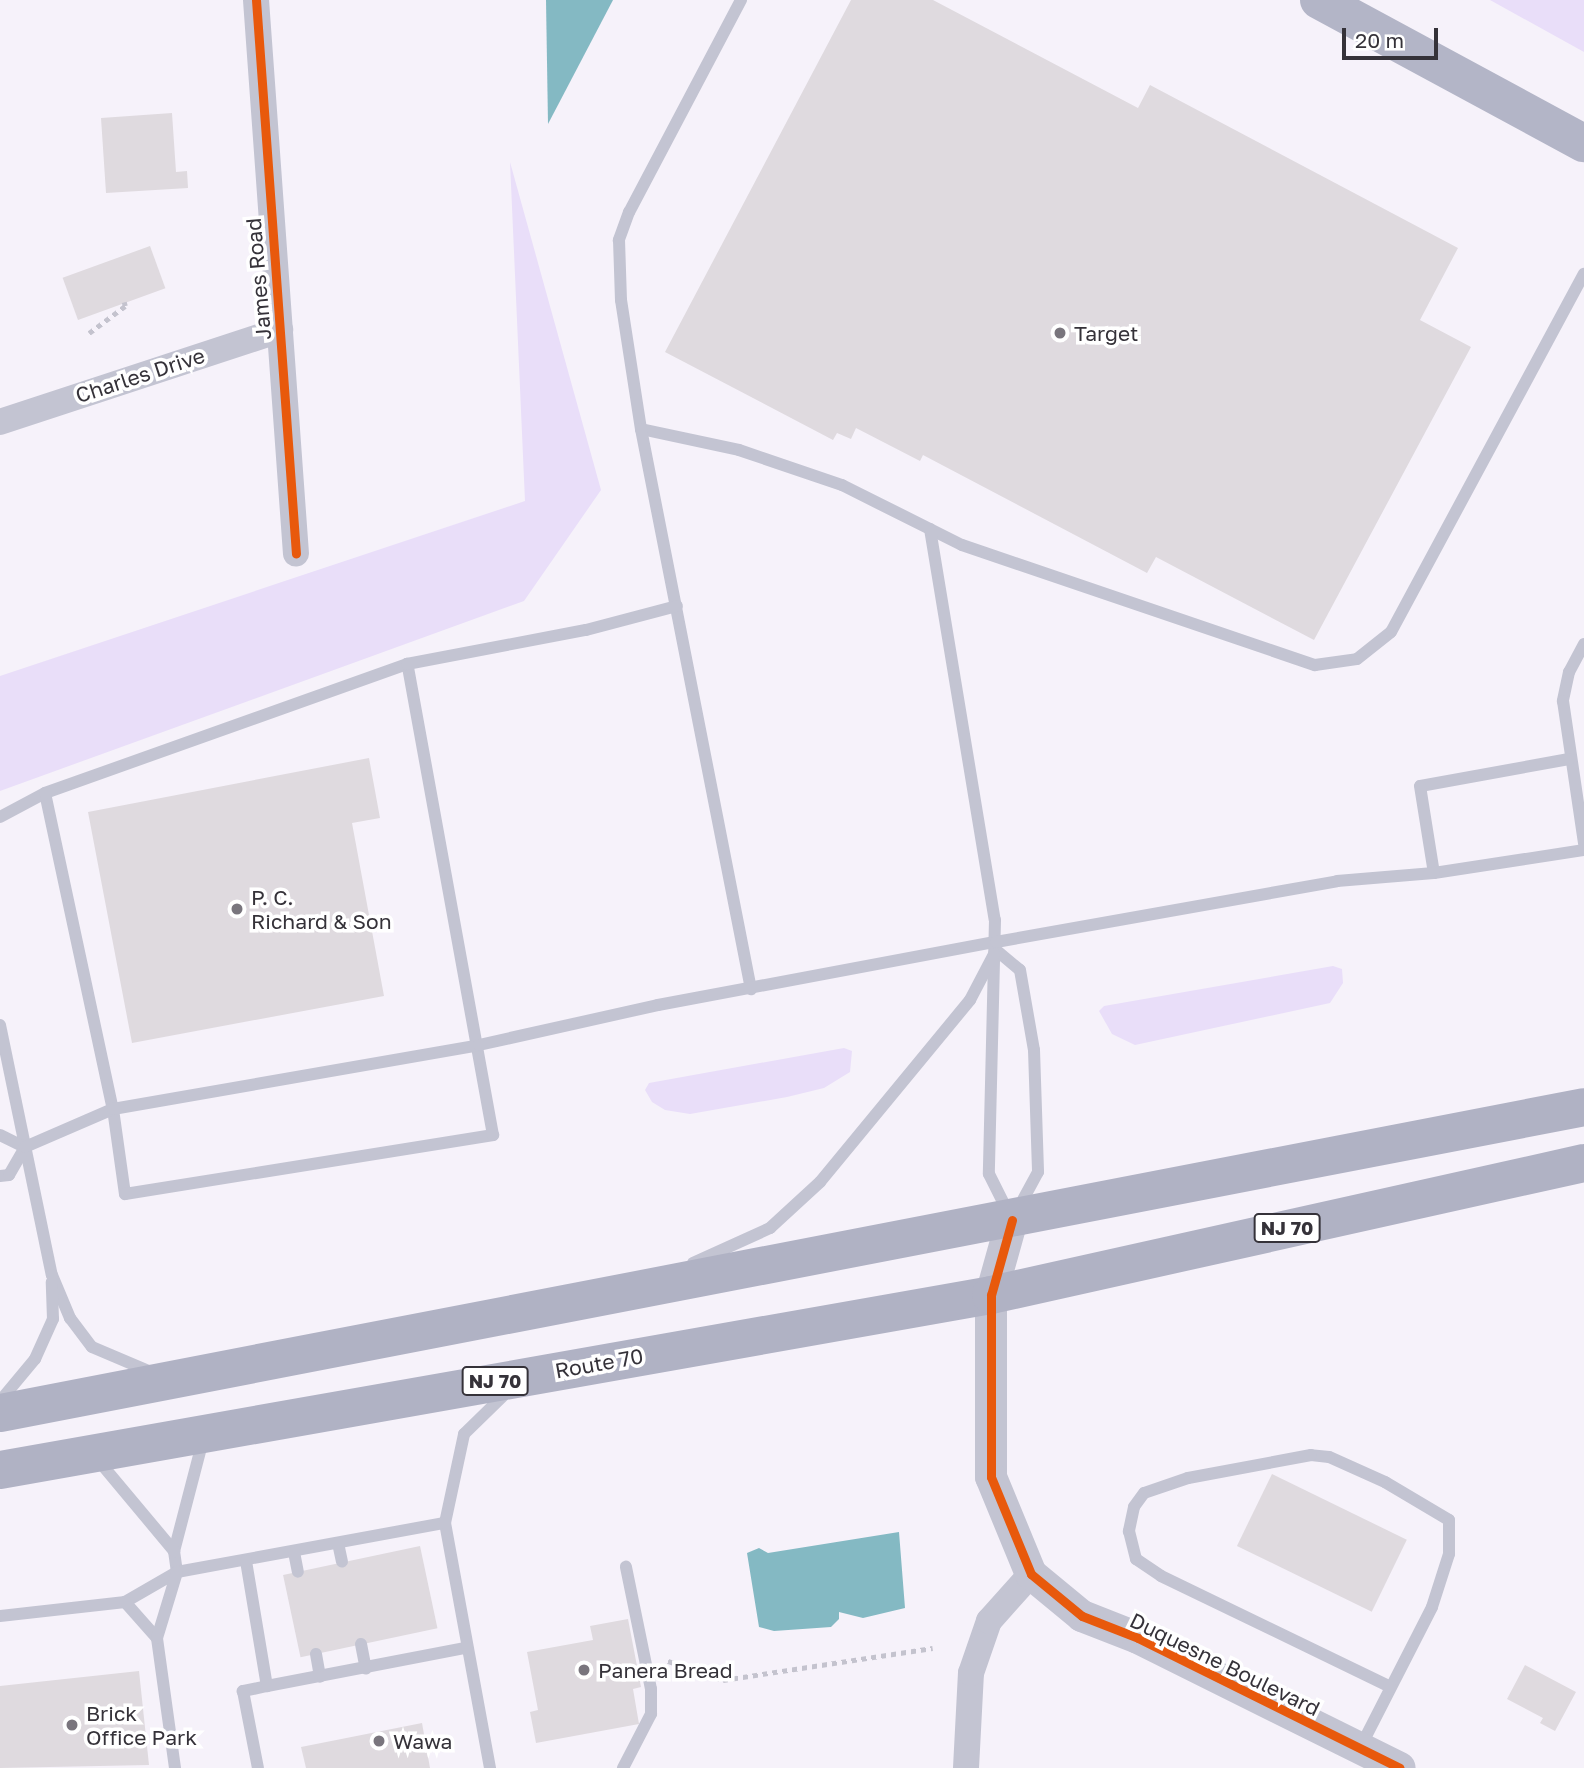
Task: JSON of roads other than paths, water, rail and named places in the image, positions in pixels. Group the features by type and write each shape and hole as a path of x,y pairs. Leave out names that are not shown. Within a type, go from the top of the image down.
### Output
{"highway":[{"path":"0,1413 174,1382 1012,1220 1582,1104"},
{"name":"NJ 70","path":"990,1295 1584,1163"},
{"name":"Route 70","path":"0,1470 990,1295"}],"main road":[{"path":"1319,0 1584,143"}],"street":[{"name":"James Road","path":"256,0 296,554"},
{"name":"Charles Drive","path":"0,422 280,330"},
{"name":"Duquesne Boulevard","path":"1012,1220 990,1295 991,1477 1031,1574 1082,1616 1138,1638 1400,1768"},
{"path":"966,1768 975,1660 989,1621 1031,1574"}],"lane":[{"path":"741,0 629,212 619,240 621,300 641,429 751,989"},
{"path":"641,429 739,450 842,485 962,545 1315,665 1357,659 1391,632 1584,274"},
{"path":"930,529 996,946 989,1174 1012,1220"},
{"path":"0,817 45,793 407,664 586,630 677,606"},
{"path":"1584,643 1569,672 1563,701 1569,760 1584,843"},
{"path":"45,793 113,1109 125,1194 493,1135 479,1045 407,664"},
{"path":"1434,873 1420,786 1569,760"},
{"path":"0,1177 9,1175 25,1147 113,1109 479,1045 751,989 996,946 1337,881 1434,873 1584,850"},
{"path":"996,946 1020,970 1034,1050 1038,1172 1012,1220"},
{"path":"607,1299 770,1228 820,1182 970,1000 996,946"},
{"path":"0,1025 52,1275 69,1318 92,1347 174,1382"},
{"path":"0,1135 25,1147"},
{"path":"0,1401 35,1359 53,1320 52,1275"},
{"path":"490,1768 445,1523 464,1434 523,1377"},
{"path":"175,1768 156,1639 177,1572 174,1551 206,1432"},
{"path":"90,1452 174,1551"},
{"path":"1360,1748 1391,1688 1432,1607 1449,1554 1449,1520 1385,1482 1320,1456 1188,1478 1144,1493 1134,1507 1129,1531 1136,1559 1161,1576 1391,1688"},
{"path":"0,1616 125,1602 177,1572 445,1523"},
{"path":"338,1543 342,1562"},
{"path":"294,1552 298,1572"},
{"path":"246,1561 267,1686"},
{"path":"623,1768 651,1714 650,1689 626,1567"},
{"path":"125,1602 156,1639"},
{"path":"361,1644 366,1669"},
{"path":"258,1768 243,1691 466,1648"},
{"path":"316,1654 320,1677"}],"water":[{"path":"546,0 613,0 548,124"},
{"path":"899,1532 905,1608 863,1618 839,1612 839,1619 831,1627 774,1631 759,1627 747,1553 759,1548 768,1553"}],"place":[{"name":"Target","path":"1060,333"},
{"name":"P. C. Richard & Son","path":"237,909"},
{"name":"Panera Bread","path":"584,1670"},
{"name":"Brick Office Park","path":"72,1725"},
{"name":"Wawa","path":"379,1741"}]}
